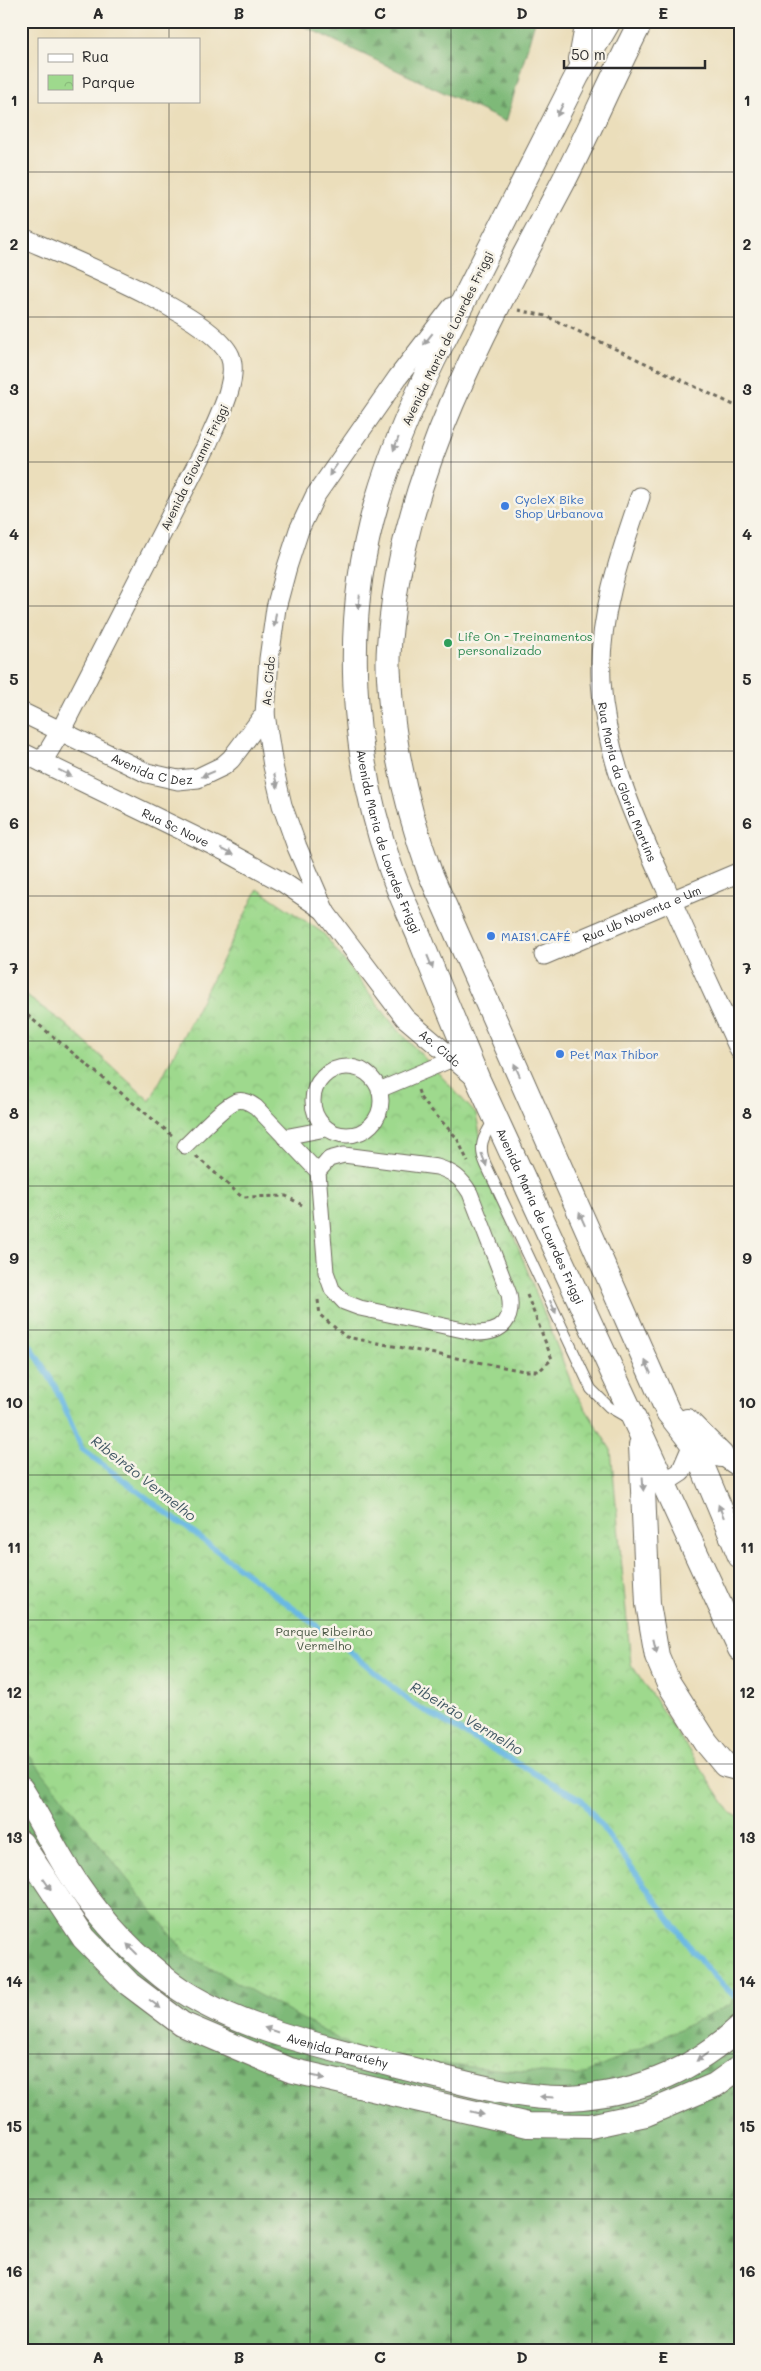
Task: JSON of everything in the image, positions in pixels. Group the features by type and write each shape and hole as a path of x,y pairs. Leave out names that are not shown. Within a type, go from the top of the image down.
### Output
{"street":[{"path":"577,76 588,21"},
{"name":"Avenida Maria de Lourdes Friggi","path":"609,21 577,76 411,407 376,502 362,566 357,620 355,682 363,757 370,794 390,867 478,1080 637,1429 664,1483 740,1649"},
{"name":"Avenida Maria de Lourdes Friggi","path":"640,21 578,155 498,306 430,457 399,564 390,626 388,676 395,745 406,803 430,873 668,1412 693,1444 740,1556"},
{"name":"Avenida Giovanni Friggi","path":"21,237 169,305 220,340 230,358 231,375 226,399 206,447 60,732 42,762"},
{"name":"Ac. Cidc","path":"478,1080 405,1018 325,912 297,847 282,805 273,766 265,714 269,659 276,608 286,567 307,512 315,496 398,377 479,272"},
{"name":"Rua Maria da Gloria Martins","path":"640,497 612,584 602,656 601,680 609,739 618,774 635,819 740,1051"},
{"name":"Avenida C Dez","path":"21,712 147,773 168,779 189,779 216,771 232,759 265,714"},
{"name":"Rua Sc Nove","path":"21,752 235,856 284,883 325,912"},
{"name":"Rua Ub Noventa e Um","path":"544,955 740,872"},
{"path":"379,1090 415,1073 453,1059"},
{"path":"284,1137 326,1129 344,1136 363,1132 371,1126 380,1109 379,1090 374,1081 359,1069 340,1068 330,1071 317,1085 313,1094 315,1113 326,1129"},
{"path":"185,1146 228,1106 237,1101 247,1101 256,1106 318,1172 326,1272 332,1289 344,1302 360,1308 477,1333 489,1333 500,1328 508,1319 511,1307 509,1294 470,1193 462,1180 451,1172 437,1167 344,1155 329,1159 318,1172"},
{"path":"344,1136 344,1155"},
{"path":"668,1412 678,1415 689,1422 731,1461"},
{"path":"637,1429 648,1604 657,1656 668,1682 686,1714 735,1771"},
{"path":"693,1444 703,1460 731,1461"},
{"path":"664,1483 681,1472 693,1444"},
{"name":"Avenida Paratehy","path":"21,1788 66,1868 102,1918 134,1951 163,1977 191,1996 238,2019 299,2040 469,2084 546,2098 582,2097 644,2085 685,2068 725,2041 740,2027"},
{"path":"21,1843 84,1938 129,1984 182,2024 290,2070 528,2125 590,2126 646,2114 715,2085 740,2067"}],"path":[{"path":"498,306 546,316 740,408"},
{"path":"21,1010 185,1146 242,1197 286,1196 302,1203 303,1212"},
{"path":"415,1073 421,1099 457,1138 470,1164"},
{"path":"317,1296 320,1315 346,1337 524,1371 539,1371 552,1359 524,1288"}],"green space":[{"path":"293,21 535,21 506,122"},
{"name":"Parque Ribeirão Vermelho","path":"258,889 323,933 393,1024 476,1114 486,1165 574,1390 611,1450 631,1664 731,1813 740,1818 740,1972 732,2004 581,2076 374,2059 187,1955 21,1745 21,992 64,1023 150,1101"},
{"name":"Parque Ribeirão Vermelho","path":"21,1022 546,1637 740,1881 740,2350 21,2350"}],"waterway":[{"name":"Ribeirão Vermelho","path":"21,1336 28,1342 55,1386 82,1449 342,1645 413,1704 582,1800 702,1963 734,1996"}],"place":[{"name":"CycleX Bike Shop Urbanova","path":"505,506"},
{"name":"Life On - Treinamentos personalizado","path":"448,643"},
{"name":"MAIS1.CAFÉ","path":"491,936"},
{"name":"Pet Max Thibor","path":"560,1054"}]}
